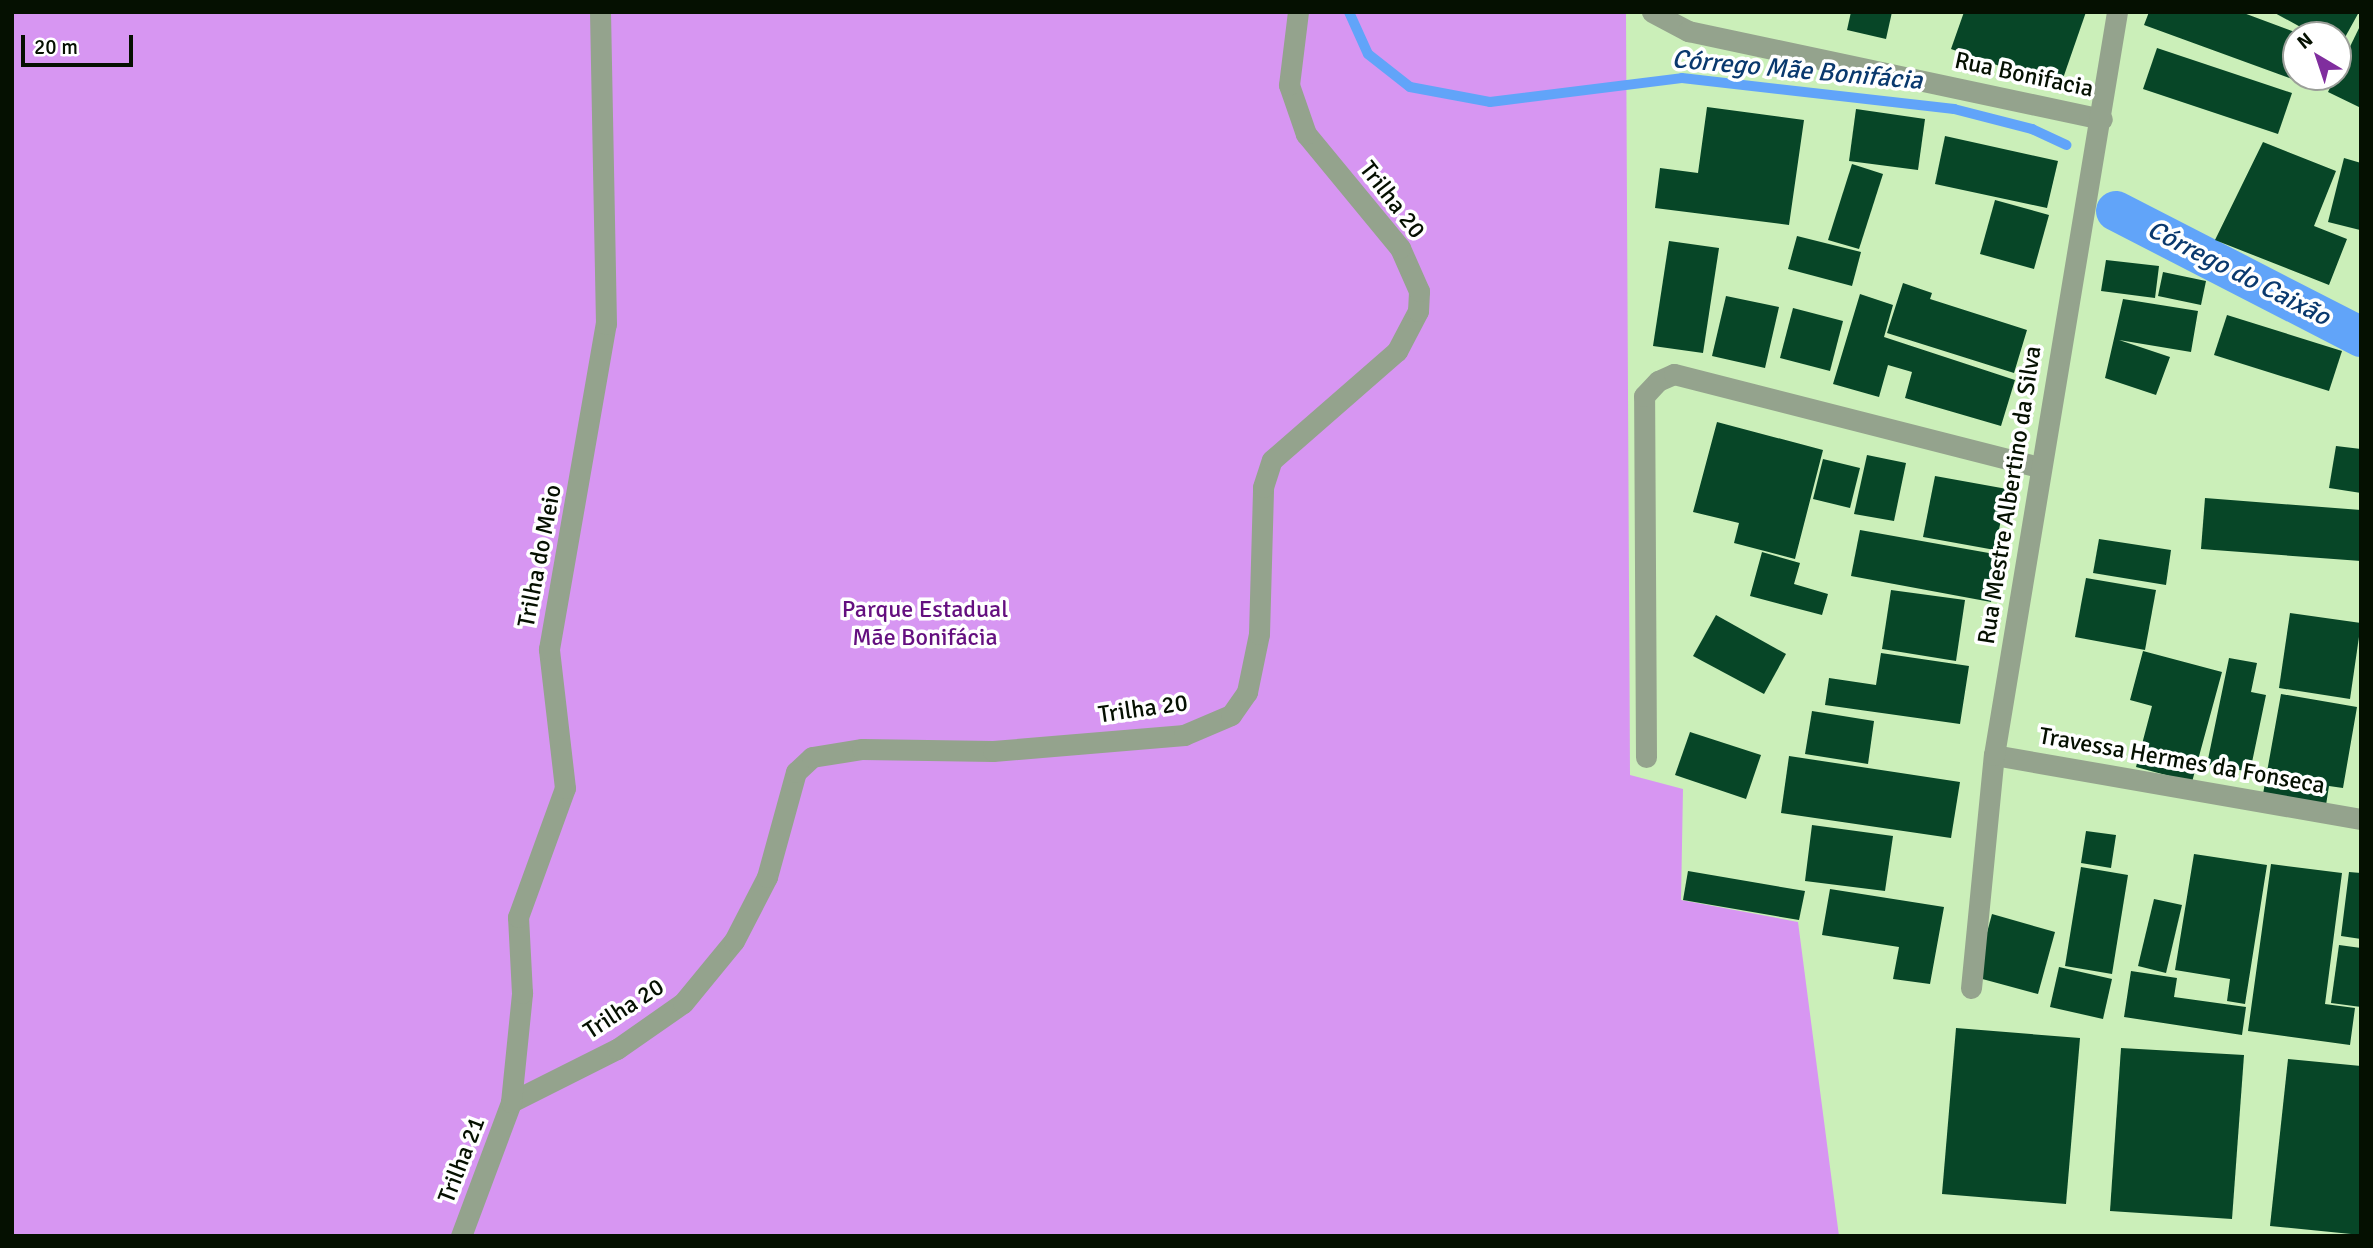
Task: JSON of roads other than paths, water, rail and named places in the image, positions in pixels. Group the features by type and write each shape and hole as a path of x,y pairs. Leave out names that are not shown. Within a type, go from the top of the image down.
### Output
{"street":[{"name":"Trilha do Meio","path":"512,1102 522,993 517,917 565,788 549,649 552,611 590,442 606,324 600,12"},
{"name":"Trilha 20","path":"512,1102 617,1049 683,1003 734,941 767,877 796,772 812,757 862,749 993,751 1184,735 1231,715 1247,692 1259,634 1263,487 1272,460 1397,351 1418,311 1419,291 1400,248 1306,134 1289,85 1298,12"},
{"name":"Rua Bonifacia","path":"1652,12 1688,31 2102,119"},
{"name":"Rua Mestre Albertino da Silva","path":"1971,988 1994,755 2040,467 2102,119 2117,12"},
{"path":"1646,757 1644,396 1657,381 1674,374 2040,467"},
{"name":"Travessa Hermes da Fonseca","path":"1994,755 2361,819"},
{"name":"Trilha 21","path":"461,1236 512,1102"}],"waterway":[{"name":"Córrego Mãe Bonifácia","path":"1349,12 1368,54 1410,87 1490,102 1682,78 1954,109 2032,129 2066,145"},
{"name":"Córrego do Caixão","path":"2116,211 2361,337"}],"park label":[{"name":"Parque Estadual Mãe Bonifácia","path":"925,624"}]}
